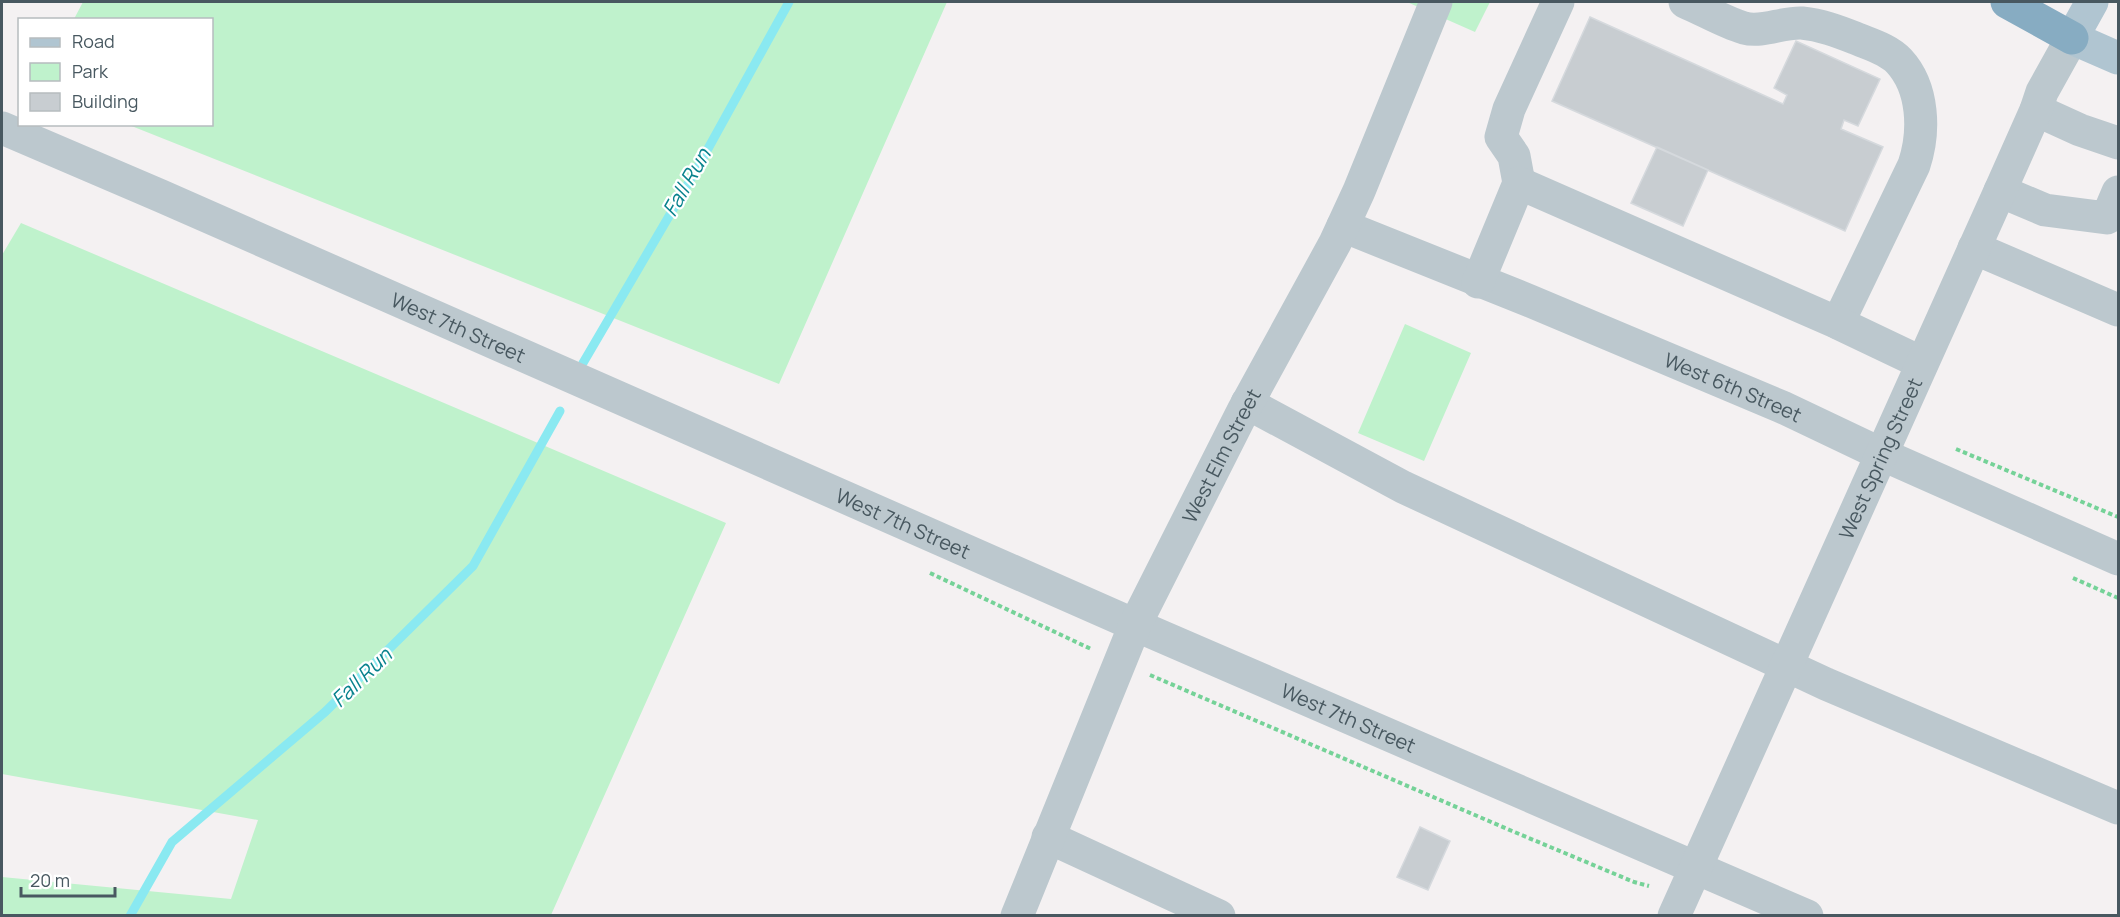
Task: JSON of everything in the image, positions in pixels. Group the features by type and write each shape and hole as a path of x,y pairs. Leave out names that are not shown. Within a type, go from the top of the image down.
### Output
{"highway":[{"path":"2007,2 2072,38"}],"main road":[{"name":"West Spring Street","path":"2072,38 2092,2"},
{"path":"2072,38 2118,58"}],"street":[{"name":"West Elm Street","path":"1017,915 1135,625 1247,403 1343,226 1436,2"},
{"path":"1478,282 1519,183 1514,156 1501,136 1509,109 1558,2"},
{"path":"1685,2 1743,28 1756,30 1782,24 1800,23 1824,26 1877,47 1898,60 1914,84 1921,128 1919,150 1914,165 1838,323"},
{"name":"West Spring Street","path":"1674,915 2036,110 2042,92 2072,38"},
{"path":"2036,110 2080,130 2118,143"},
{"name":"West 7th Street","path":"2,128 194,210 1135,625 1807,915"},
{"path":"1519,183 1838,323 1922,363"},
{"path":"2000,190 2045,210 2114,211"},
{"name":"West 6th Street","path":"1343,226 1530,301 1782,407 1881,454 2118,559"},
{"path":"1974,248 2118,310"},
{"path":"1247,403 1403,487 1786,665 1945,736 2118,808"},
{"path":"1048,837 1219,915"}],"path":[{"path":"1948,445 2118,517"}],"green space":[{"path":"83,2 947,2 779,384 132,126 213,126 213,18 75,18"},
{"path":"1407,2 1490,2 1475,32"},
{"path":"21,223 726,523 551,915 2,915 2,877 231,899 258,820 2,774 2,255"},
{"path":"1405,324 1471,353 1424,461 1358,433"}],"building":[{"path":"1590,17 1783,104 1787,95 1774,88 1796,41 1880,79 1858,126 1844,120 1841,129 1883,147 1845,231 1552,101"},
{"path":"1657,147 1708,170 1683,226 1631,203"},
{"path":"1420,827 1450,841 1428,890 1397,877"}],"waterway":[{"name":"Fall Run","path":"583,363 699,165 789,2"},
{"name":"Fall Run","path":"130,916 172,842 325,712 473,566 560,411"}]}
